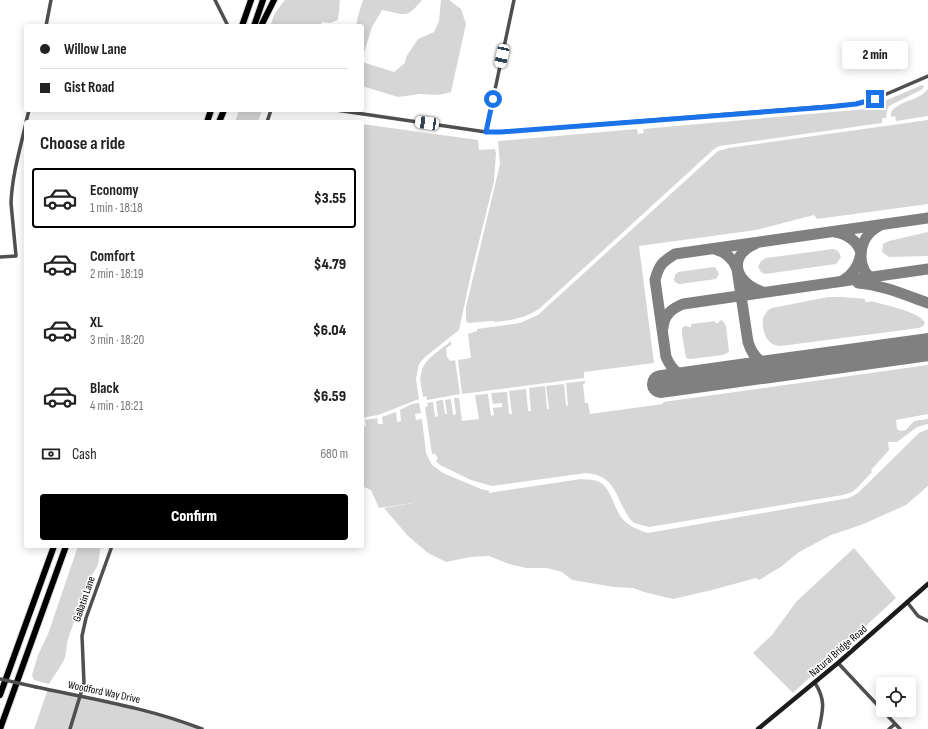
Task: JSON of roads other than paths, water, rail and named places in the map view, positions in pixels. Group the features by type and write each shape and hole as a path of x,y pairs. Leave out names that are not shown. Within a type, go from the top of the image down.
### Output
{"highway":[{"path":"243,24 251,0"},
{"path":"255,24 263,0"},
{"path":"263,24 274,0"},
{"path":"0,694 53,548"},
{"path":"0,729 65,548"}],"main road":[{"name":"Natural Bridge Road","path":"758,729 815,683 928,584"}],"street":[{"path":"46,24 51,0"},
{"path":"215,0 227,24"},
{"path":"486,132 514,0"},
{"path":"350,112 486,132 501,132 856,104 875,99 928,76"},
{"path":"0,257 16,256 11,195 24,132"},
{"name":"Gallatin Lane","path":"70,729 81,696 84,677 82,636 86,618 111,548"},
{"path":"907,602 918,616 927,622"},
{"path":"838,663 900,729"},
{"name":"Woodford Way Drive","path":"0,679 81,696 164,716 202,729"},
{"path":"815,683 820,690 823,707 819,729"},
{"path":"889,729 895,724"}]}
